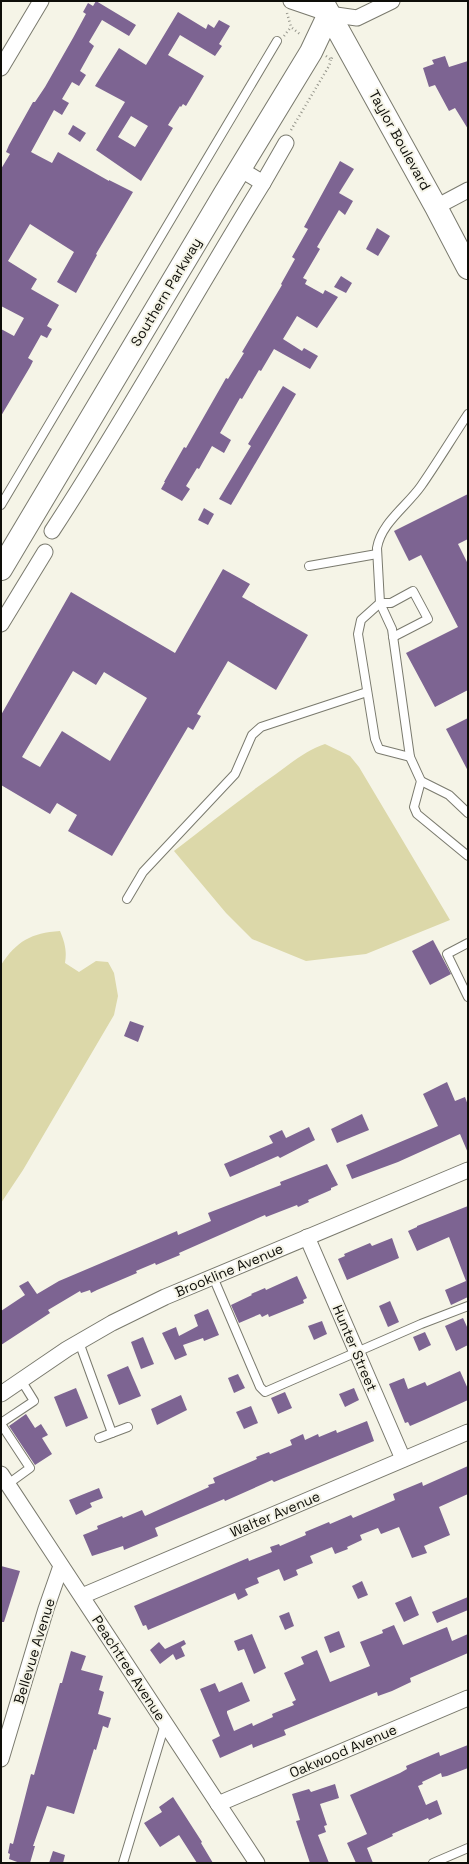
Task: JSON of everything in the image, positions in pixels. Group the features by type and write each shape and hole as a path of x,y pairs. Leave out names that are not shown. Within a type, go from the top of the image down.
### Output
{"main road":[{"name":"Southern Parkway","path":"1,569 311,52 329,5"},
{"name":"Taylor Boulevard","path":"329,5 468,268"}],"street":[{"path":"1,68 41,1"},
{"path":"289,5 329,5 357,18 392,1"},
{"path":"52,531 72,501 213,262 286,144"},
{"path":"240,169 262,183"},
{"path":"436,207 468,190"},
{"path":"49,489 72,501"},
{"path":"1,624 45,552"},
{"name":"Brookline Avenue","path":"1,1394 79,1342 112,1323 159,1300 468,1170"},
{"name":"Hunter Street","path":"307,1237 403,1459"},
{"name":"Walter Avenue","path":"82,1596 468,1432"},
{"name":"Peachtree Avenue","path":"4,1479 257,1863"},
{"name":"Bellevue Avenue","path":"1,1759 46,1609 61,1566"},
{"name":"Oakwood Avenue","path":"218,1804 468,1698"}],"lane":[{"path":"1,505 277,41"},
{"path":"468,414 420,488 384,530 378,540 377,554 380,603 392,629 410,757 421,781 449,795 468,813"},
{"path":"309,566 377,554"},
{"path":"393,638 428,619 413,592 391,603 380,603 361,620 358,634 375,739 379,749 410,757"},
{"path":"127,899 143,872 235,774 252,736 261,727 367,692"},
{"path":"421,781 414,807 417,814 468,856"},
{"path":"468,943 447,954 468,997"},
{"path":"213,1277 260,1387 265,1392 468,1306"},
{"path":"79,1342 112,1433"},
{"path":"4,1479 30,1468 1,1423 34,1401 21,1380"},
{"path":"99,1438 128,1427"},
{"path":"123,1863 165,1723"},
{"path":"433,1863 468,1848"}],"path":[{"path":"289,5 291,27 300,34"},
{"path":"286,144 286,138 329,66 331,60"}],"shaded area":[{"path":"325,744 350,756 359,767 450,920 366,954 306,961 252,939 226,913 174,851 237,802 294,761 306,753"},
{"path":"60,931 65,947 65,963 79,972 96,961 108,962 114,973 118,996 114,1015 23,1170 1,1203 1,965 19,944 33,936"}],"building":[{"path":"96,1 136,25 129,36 102,20 89,42 94,46 80,71 86,75 79,86 72,82 62,99 69,103 62,115 54,110 31,152 52,163 58,152 109,181 133,192 96,254 97,255 76,293 57,282 74,252 30,224 8,261 37,279 31,289 59,305 47,326 52,329 47,338 41,335 28,358 33,361 1,416 1,329 14,336 24,318 1,306 1,169 10,154 6,152 9,145 33,102 35,102 45,87 73,38 86,14 83,12 88,3 93,6"},
{"path":"178,12 206,29 208,24 214,28 219,20 230,26 219,44 222,46 215,56 180,35 168,55 204,76 186,106 183,104 181,107 180,106 168,125 173,128 141,181 96,150 125,102 95,86 119,48 146,65","holes":["131,116 148,126 135,147 118,137"]},
{"path":"445,56 449,67 468,61 468,129 455,108 449,111 435,85 429,87 423,68 434,64 432,60"},
{"path":"73,125 86,133 80,142 68,134"},
{"path":"340,161 354,169 339,193 353,201 345,215 339,210 317,247 320,249 303,278 307,280 305,284 323,294 325,290 338,297 317,328 297,316 283,339 302,351 304,348 318,356 310,369 274,349 261,371 259,370 242,399 240,398 220,433 231,440 224,453 212,446 199,469 197,468 186,486 190,489 182,501 161,489 164,482 184,447 186,448 226,378 228,379 244,353 242,352 282,285 281,284 295,259 292,257 308,229 304,227"},
{"path":"377,228 390,236 378,256 366,249"},
{"path":"341,276 352,283 346,293 334,287"},
{"path":"283,386 296,394 231,505 219,499 251,446 248,444"},
{"path":"468,494 468,539 458,544 468,564 468,690 435,707 406,653 458,627 421,555 409,561 394,531"},
{"path":"204,508 214,514 208,525 198,520"},
{"path":"223,569 250,584 242,597 308,635 276,690 228,661 197,714 201,716 193,730 188,727 112,856 68,831 77,815 57,803 50,814 1,785 1,715 71,592 175,653","holes":["73,671 96,685 104,672 147,698 110,761 62,731 40,767 22,757"]},
{"path":"468,718 468,771 446,729"},
{"path":"433,940 451,974 430,985 412,951"},
{"path":"130,1021 144,1026 138,1042 124,1036"},
{"path":"447,1082 455,1101 465,1097 468,1105 468,1153 460,1134 398,1162 352,1179 346,1165 438,1126 423,1094"},
{"path":"362,1114 369,1130 337,1143 331,1129"},
{"path":"309,1127 315,1140 280,1158 278,1156 230,1177 224,1164 273,1143 269,1136 282,1130 286,1138"},
{"path":"327,1164 338,1185 331,1188 331,1190 308,1200 309,1202 298,1207 297,1205 266,1217 265,1215 179,1253 180,1255 136,1271 137,1273 91,1293 90,1290 81,1293 80,1291 48,1310 50,1313 1,1345 1,1311 25,1295 19,1286 28,1281 37,1294 59,1281 177,1231 178,1235 211,1221 208,1213 281,1185 280,1182"},
{"path":"468,1206 468,1297 451,1305 445,1290 466,1281 449,1237 417,1251 408,1231"},
{"path":"392,1238 399,1258 347,1280 338,1259 345,1256 344,1254 370,1243 372,1246"},
{"path":"297,1276 307,1298 303,1300 304,1303 269,1317 268,1314 262,1317 260,1314 239,1323 231,1305 252,1295 251,1294 265,1288 266,1290"},
{"path":"390,1301 399,1322 388,1327 379,1306"},
{"path":"208,1309 219,1335 204,1341 203,1338 183,1345 187,1355 175,1360 162,1333 176,1327 179,1336 198,1326 194,1315"},
{"path":"463,1318 468,1329 468,1345 456,1351 445,1326"},
{"path":"322,1321 327,1334 314,1340 308,1326"},
{"path":"425,1332 431,1345 419,1351 413,1337"},
{"path":"143,1337 154,1364 141,1369 131,1342"},
{"path":"128,1366 141,1396 119,1405 107,1375"},
{"path":"460,1371 468,1389 468,1400 410,1426 408,1422 405,1423 389,1384 404,1378 408,1389 425,1382 427,1386"},
{"path":"238,1374 245,1388 234,1393 228,1378"},
{"path":"76,1388 88,1418 66,1427 54,1397"},
{"path":"354,1388 359,1400 345,1407 339,1394"},
{"path":"285,1392 292,1408 278,1414 271,1398"},
{"path":"181,1395 187,1410 157,1425 151,1409"},
{"path":"251,1406 258,1423 244,1429 236,1412"},
{"path":"26,1414 35,1428 41,1424 48,1435 42,1438 52,1454 35,1465 9,1426"},
{"path":"367,1421 374,1441 274,1482 272,1480 225,1501 224,1499 155,1528 158,1536 124,1550 123,1546 92,1556 83,1535 98,1529 97,1526 142,1510 145,1516 209,1487 208,1485 215,1483 213,1478 257,1459 256,1457 269,1452 270,1454 292,1445 290,1440 303,1434 305,1440 318,1434 319,1437 336,1430 337,1433"},
{"path":"468,1466 468,1494 439,1507 450,1535 424,1546 427,1553 412,1558 399,1527 381,1534 378,1528 360,1535 362,1540 347,1547 348,1549 335,1554 332,1547 310,1556 313,1563 296,1570 298,1575 284,1581 279,1569 257,1578 259,1583 245,1589 248,1595 238,1600 235,1593 148,1630 146,1625 143,1626 134,1606 248,1558 249,1561 272,1552 270,1547 279,1544 280,1546 306,1535 305,1532 329,1522 330,1524 351,1515 353,1518 395,1500 393,1494 422,1482 423,1486"},
{"path":"99,1488 103,1498 90,1503 92,1507 76,1515 69,1500"},
{"path":"1,1566 20,1571 4,1622 1,1622"},
{"path":"362,1581 368,1595 358,1599 352,1586"},
{"path":"411,1596 419,1615 404,1622 395,1603"},
{"path":"468,1597 468,1610 437,1623 432,1612"},
{"path":"289,1612 294,1626 285,1630 279,1616"},
{"path":"394,1625 403,1645 447,1627 452,1641 468,1634 468,1653 410,1678 411,1682 392,1691 378,1696 377,1692 284,1730 286,1735 253,1748 252,1744 220,1758 212,1740 220,1736 200,1689 215,1683 219,1692 242,1682 250,1701 227,1711 227,1713 234,1731 252,1723 253,1726 273,1717 272,1714 294,1705 292,1702 296,1700 284,1673 304,1664 301,1657 317,1650 330,1682 370,1666 360,1642 383,1633 382,1630"},
{"path":"339,1631 345,1647 330,1653 324,1637"},
{"path":"252,1634 266,1668 254,1674 244,1649 238,1651 234,1641"},
{"path":"184,1640 186,1644 181,1647 185,1656 176,1660 173,1654 160,1664 150,1650 159,1642 165,1649"},
{"path":"71,1651 86,1656 81,1670 103,1676 99,1690 104,1692 98,1714 111,1718 108,1728 103,1726 96,1750 94,1749 74,1814 47,1806 33,1846 35,1846 30,1863 20,1863 9,1859 10,1854 8,1853 10,1843 13,1844 31,1774 34,1775 60,1683 62,1683"},
{"path":"468,1745 468,1768 442,1777 441,1773 422,1782 423,1784 418,1786 426,1805 437,1800 442,1814 429,1820 428,1818 392,1834 393,1836 367,1848 373,1863 356,1863 347,1843 367,1834 350,1795 400,1773 407,1769 406,1766 439,1752 440,1756"},
{"path":"335,1784 339,1798 320,1804 327,1825 324,1826 326,1832 318,1835 329,1863 310,1863 296,1821 300,1820 292,1794 309,1789 311,1792"},
{"path":"173,1797 202,1842 201,1843 213,1863 197,1863 179,1835 160,1847 144,1823 162,1812 159,1807"},
{"path":"53,1851 65,1855 63,1863 49,1863"}]}
